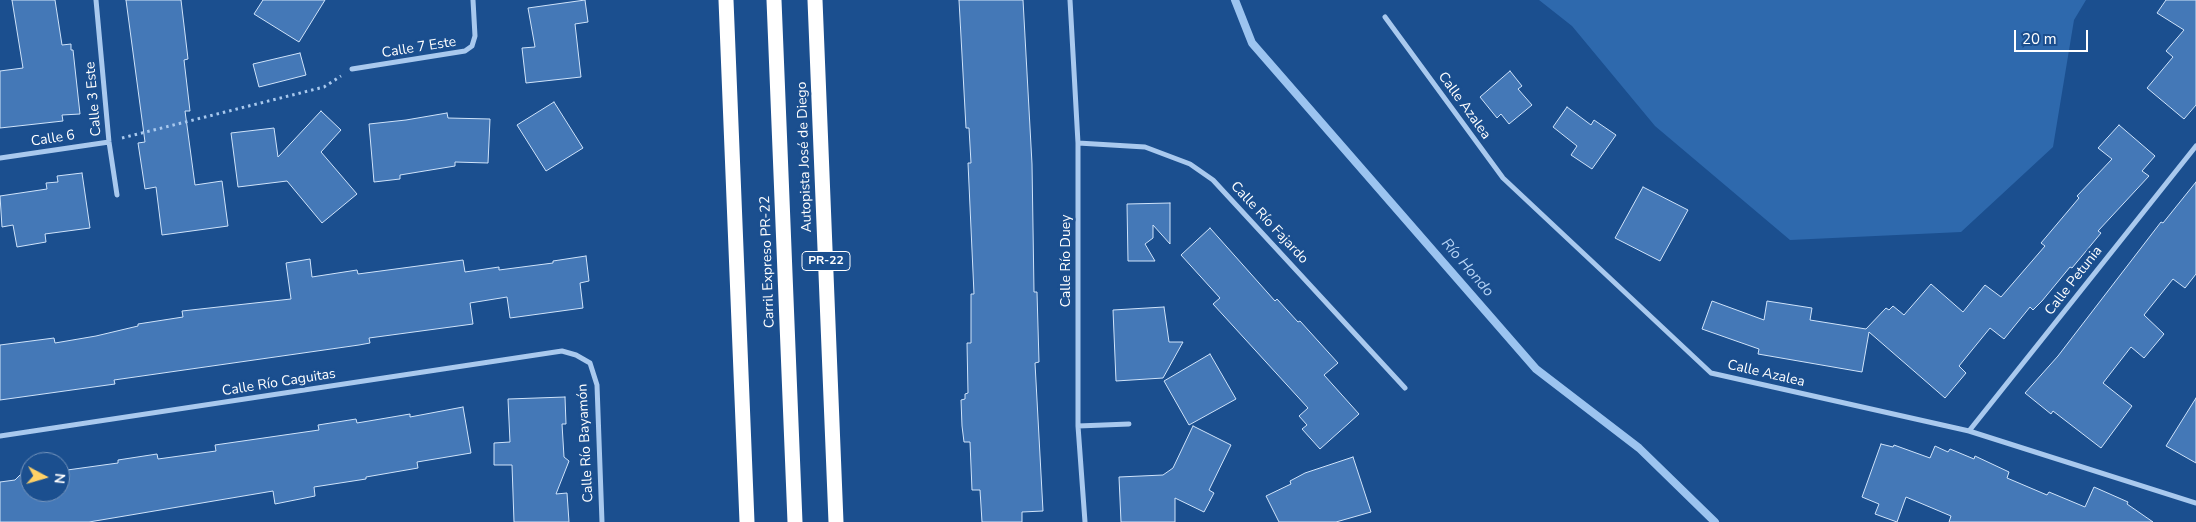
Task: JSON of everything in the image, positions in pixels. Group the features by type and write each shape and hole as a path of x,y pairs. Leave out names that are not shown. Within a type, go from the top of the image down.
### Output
{"highway":[{"path":"726,0 747,522"},
{"name":"Carril Expreso PR-22","path":"774,0 795,522"},
{"name":"Autopista José de Diego","path":"815,0 836,522"}],"street":[{"name":"Calle 3 Este","path":"96,0 108,142 117,195"},
{"name":"Calle 7 Este","path":"352,70 465,51 472,46 475,36 473,0"},
{"name":"Calle Río Duey","path":"1070,0 1078,143 1078,426 1085,522"},
{"name":"Calle Azalea","path":"1385,17 1503,178 1711,373 1969,431 2196,503"},
{"name":"Calle 6","path":"0,158 108,142"},
{"name":"Calle Río Fajardo","path":"1078,143 1144,147 1190,164 1214,180 1405,388"},
{"name":"Calle Petunia","path":"1969,431 2196,146"},
{"name":"Calle Río Caguitas","path":"0,436 562,351"},
{"name":"Calle Río Bayamón","path":"562,351 576,355 590,363 597,385 602,522"},
{"path":"1078,426 1129,424"}],"path":[{"path":"108,142 324,87 352,70"}],"shaded area":[{"path":"1539,0 2086,0 2074,20 2053,147 1961,232 1790,240 1655,126 1572,26"}],"building":[{"path":"12,0 55,0 62,45 71,44 71,50 73,50 80,114 62,115 63,121 0,128 0,71 23,68"},
{"path":"126,0 181,0 188,59 184,60 190,111 185,111 195,185 222,181 228,226 162,235 156,187 145,189 138,143 145,142"},
{"path":"263,0 325,0 299,42 254,14"},
{"path":"585,0 588,22 575,24 581,77 526,83 522,48 535,47 528,8"},
{"path":"959,0 1023,0 1032,164 1034,292 1037,292 1039,362 1035,363 1043,511 1022,512 1022,522 982,522 980,490 972,490 970,442 964,442 962,426 961,400 965,399 965,394 968,393 967,343 971,343 971,294 974,294 968,163 971,163 969,128 966,128"},
{"path":"2166,0 2196,0 2196,105 2184,119 2147,88 2173,57 2166,51 2184,30 2157,13"},
{"path":"300,53 306,75 259,87 253,64"},
{"path":"1510,71 1522,86 1518,89 1532,105 1509,124 1501,114 1497,118 1480,97"},
{"path":"554,102 583,148 546,171 517,125"},
{"path":"1567,107 1591,125 1594,120 1616,135 1592,169 1571,155 1577,146 1553,127"},
{"path":"321,111 341,130 321,152 357,194 322,223 287,181 238,187 231,133 274,128 278,157"},
{"path":"447,113 448,118 490,119 488,163 455,162 455,166 400,175 400,179 374,182 369,124"},
{"path":"2119,125 2155,156 2142,171 2149,176 2098,231 2101,233 2072,268 2070,267 2033,310 2030,307 2004,339 1990,328 1959,366 1966,373 1945,398 1869,332 1862,372 1758,354 1759,349 1702,329 1712,301 1764,320 1767,301 1812,308 1810,320 1866,329 1886,308 1889,310 1893,306 1904,315 1931,284 1963,312 1985,285 2001,297 2045,246 2041,243 2079,198 2077,196 2112,159 2098,148"},
{"path":"82,173 90,228 45,234 46,242 17,247 13,225 2,227 0,196 47,189 46,183 58,182 57,176"},
{"path":"2196,182 2196,274 2185,288 2173,279 2144,315 2164,334 2144,358 2131,347 2103,383 2132,406 2101,448 2053,411 2051,414 2025,393 2058,356 2161,222 2163,223"},
{"path":"1643,187 1688,210 1660,261 1615,238"},
{"path":"1170,203 1170,244 1153,225 1153,238 1145,244 1155,261 1128,261 1127,204"},
{"path":"1210,228 1275,301 1277,299 1298,322 1300,321 1338,363 1324,375 1359,414 1320,449 1302,429 1307,425 1299,416 1308,408 1213,304 1220,298 1181,255"},
{"path":"586,256 589,281 580,283 583,308 510,318 507,297 470,303 473,324 369,338 370,343 359,345 114,380 115,384 0,400 0,345 54,338 55,343 96,336 138,326 138,324 183,317 182,311 291,299 286,263 310,259 312,277 357,270 358,274 463,260 465,272 499,267 499,270 553,263 553,261"},
{"path":"1164,307 1169,342 1183,342 1163,378 1116,381 1113,310"},
{"path":"1210,354 1236,399 1189,425 1164,381"},
{"path":"565,397 566,424 562,424 564,457 569,461 556,494 567,493 569,522 514,522 512,465 494,465 494,443 510,442 508,399"},
{"path":"2196,398 2196,463 2166,446"},
{"path":"463,407 471,453 417,462 418,468 314,487 315,496 275,504 273,491 89,522 0,522 0,482 15,480 20,475 20,502 70,502 70,470 118,463 118,460 157,454 158,459 216,451 215,445 319,430 318,425 356,419 357,423 410,414 410,417"},
{"path":"1193,426 1231,445 1209,490 1214,493 1204,512 1175,498 1175,522 1121,522 1119,477 1163,475 1173,468"},
{"path":"1881,444 1893,447 1894,445 1930,458 1935,446 1948,452 1950,449 1974,459 1975,456 2009,472 2007,478 2047,495 2049,492 2085,507 2094,487 2128,502 2127,504 2153,522 1949,522 1951,516 1906,497 1897,522 1875,514 1879,504 1862,497"},
{"path":"1353,457 1371,512 1336,522 1279,522 1266,496 1291,484 1290,481 1305,473"}],"waterway":[{"name":"Río Hondo","path":"1235,0 1252,43 1536,369 1639,448 1715,522"}]}
